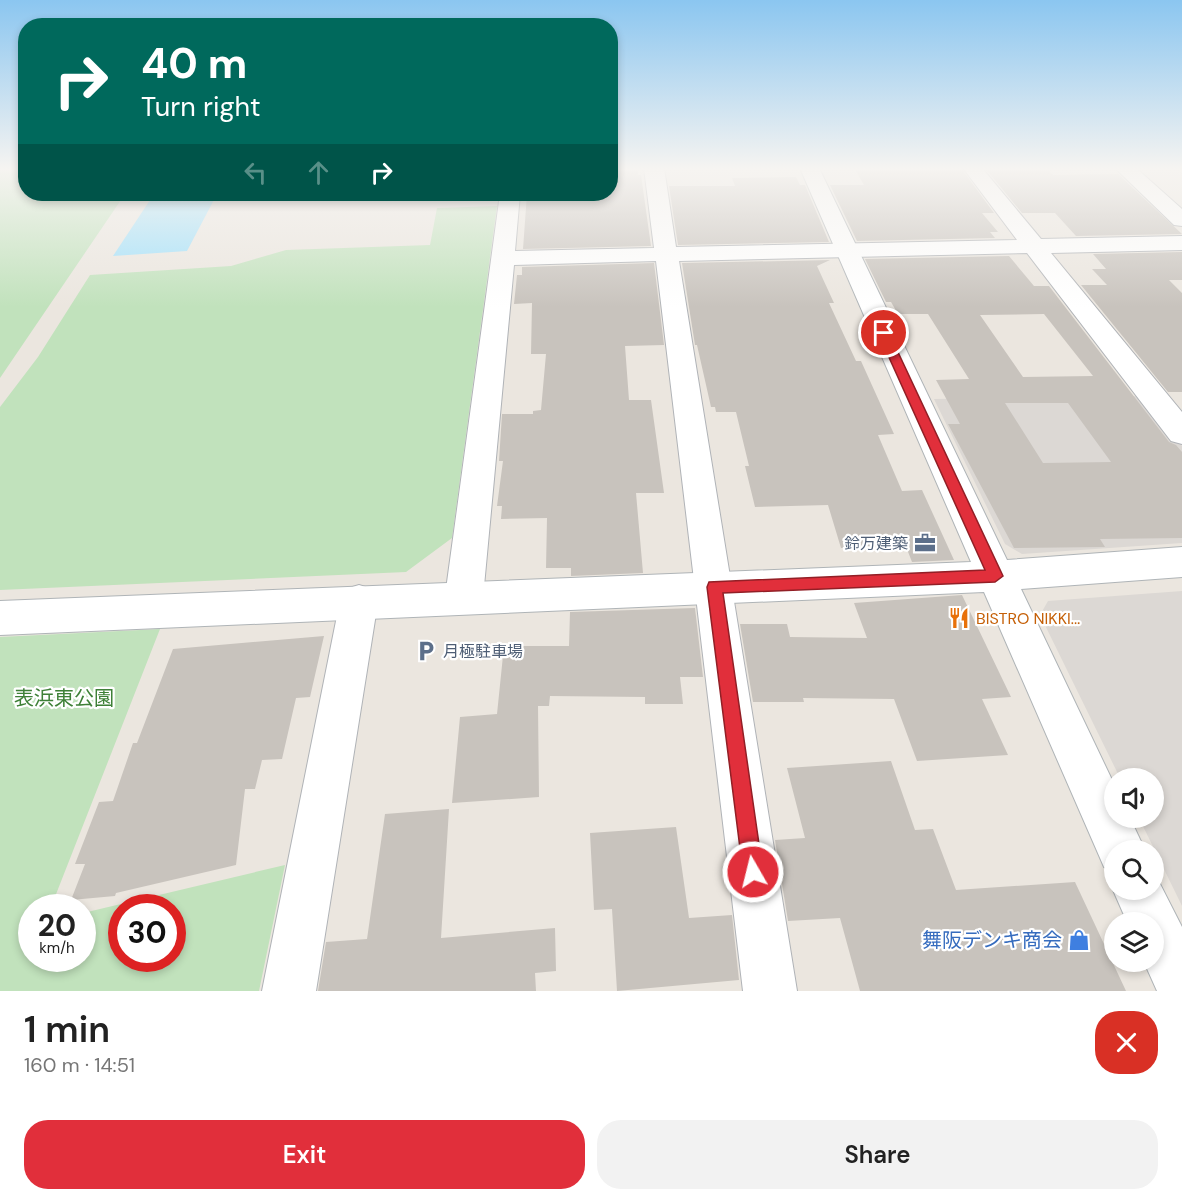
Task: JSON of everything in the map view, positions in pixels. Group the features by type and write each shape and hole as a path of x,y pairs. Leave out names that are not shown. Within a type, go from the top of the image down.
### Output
{"street":[{"path":"464,597 508,214"},
{"path":"660,214 770,991"},
{"path":"829,214 1115,840"},
{"path":"1008,214 1182,433"},
{"path":"503,258 1182,243"},
{"path":"0,618 359,601 995,576 1182,562"},
{"path":"289,991 359,601"},
{"path":"1143,900 1182,985"}],"shaded area":[{"path":"1143,396 1182,446 1182,543 1022,554 1005,544 934,399"},
{"path":"1182,591 1182,906 1164,869 1164,840 1150,840 1144,828 1164,828 1164,768 1115,768 1040,615 1048,601"}],"green space":[{"path":"0,214 111,214 0,378"},
{"path":"436,214 496,214 452,538 406,572 0,590 0,407 38,357 90,275 231,266 286,250 430,245"},
{"name":"表浜東公園","path":"160,629 56,894 18,894 18,972 96,972 96,910 108,907 108,972 186,972 186,894 163,894 285,865 259,991 0,991 0,637"}],"water":[{"path":"141,214 206,214 187,251 113,256"}],"building":[{"path":"526,214 647,214 651,246 523,249"},
{"path":"673,214 817,214 829,242 678,245"},
{"path":"844,214 983,214 998,232 990,232 995,238 857,241"},
{"path":"1056,214 1161,214 1182,234 1076,236"},
{"path":"1182,252 1182,280 1169,280 1182,293 1182,392 1168,392 1081,285 1107,285 1092,269 1106,269 1093,254"},
{"path":"1009,256 1034,286 1049,286 1169,442 1176,445 1182,452 1182,538 1100,539 1105,547 1014,548 948,424 960,424 936,380 969,379 928,314 898,314 891,302 886,302 865,259","holes":["1044,314 1093,376 1023,377 980,315","1005,403 1068,403 1111,462 1043,463"]},
{"path":"830,260 817,266 834,303 829,303 856,361 861,361 894,434 878,435 902,491 922,490 954,560 912,562 905,544 841,548 828,505 755,507 745,466 749,466 736,412 716,412 715,407 711,407 697,345 695,345 682,263"},
{"path":"654,263 664,345 625,346 629,400 651,400 664,493 636,493 643,573 571,576 571,568 546,568 547,518 501,519 502,506 497,506 503,461 499,461 502,414 533,414 533,411 541,410 546,354 531,354 532,303 514,304 517,275 522,275 522,267"},
{"path":"962,595 1011,697 982,699 1008,755 917,761 894,699 803,698 804,702 753,702 740,624 787,624 790,637 867,638 854,603"},
{"path":"695,608 703,677 680,677 683,704 645,704 645,697 550,696 549,706 538,706 539,797 452,803 460,717 497,714 504,646 569,646 570,612"},
{"path":"324,636 310,697 296,698 282,759 262,760 255,789 245,789 236,865 108,894 108,897 96,898 96,894 73,894 85,864 75,864 99,802 113,801 133,743 137,743 173,649"},
{"path":"891,761 915,830 933,829 956,890 1075,882 1104,944 1104,972 1117,972 1126,991 860,991 840,918 788,921 775,840 805,838 787,768"},
{"path":"449,809 441,938 555,928 556,971 535,973 536,991 318,991 326,942 367,939 385,814"},
{"path":"676,827 689,918 732,915 739,980 617,991 612,909 594,910 590,833"}],"place":[{"name":"鈴万建築","path":"925,543"},
{"name":"BISTRO NIKKI...","path":"959,618"},
{"name":"月極駐車場","path":"426,651"},
{"name":"舞阪デンキ商会","path":"1079,940"}],"route":[{"path":"753,872 714,587 995,576 884,333"}]}
